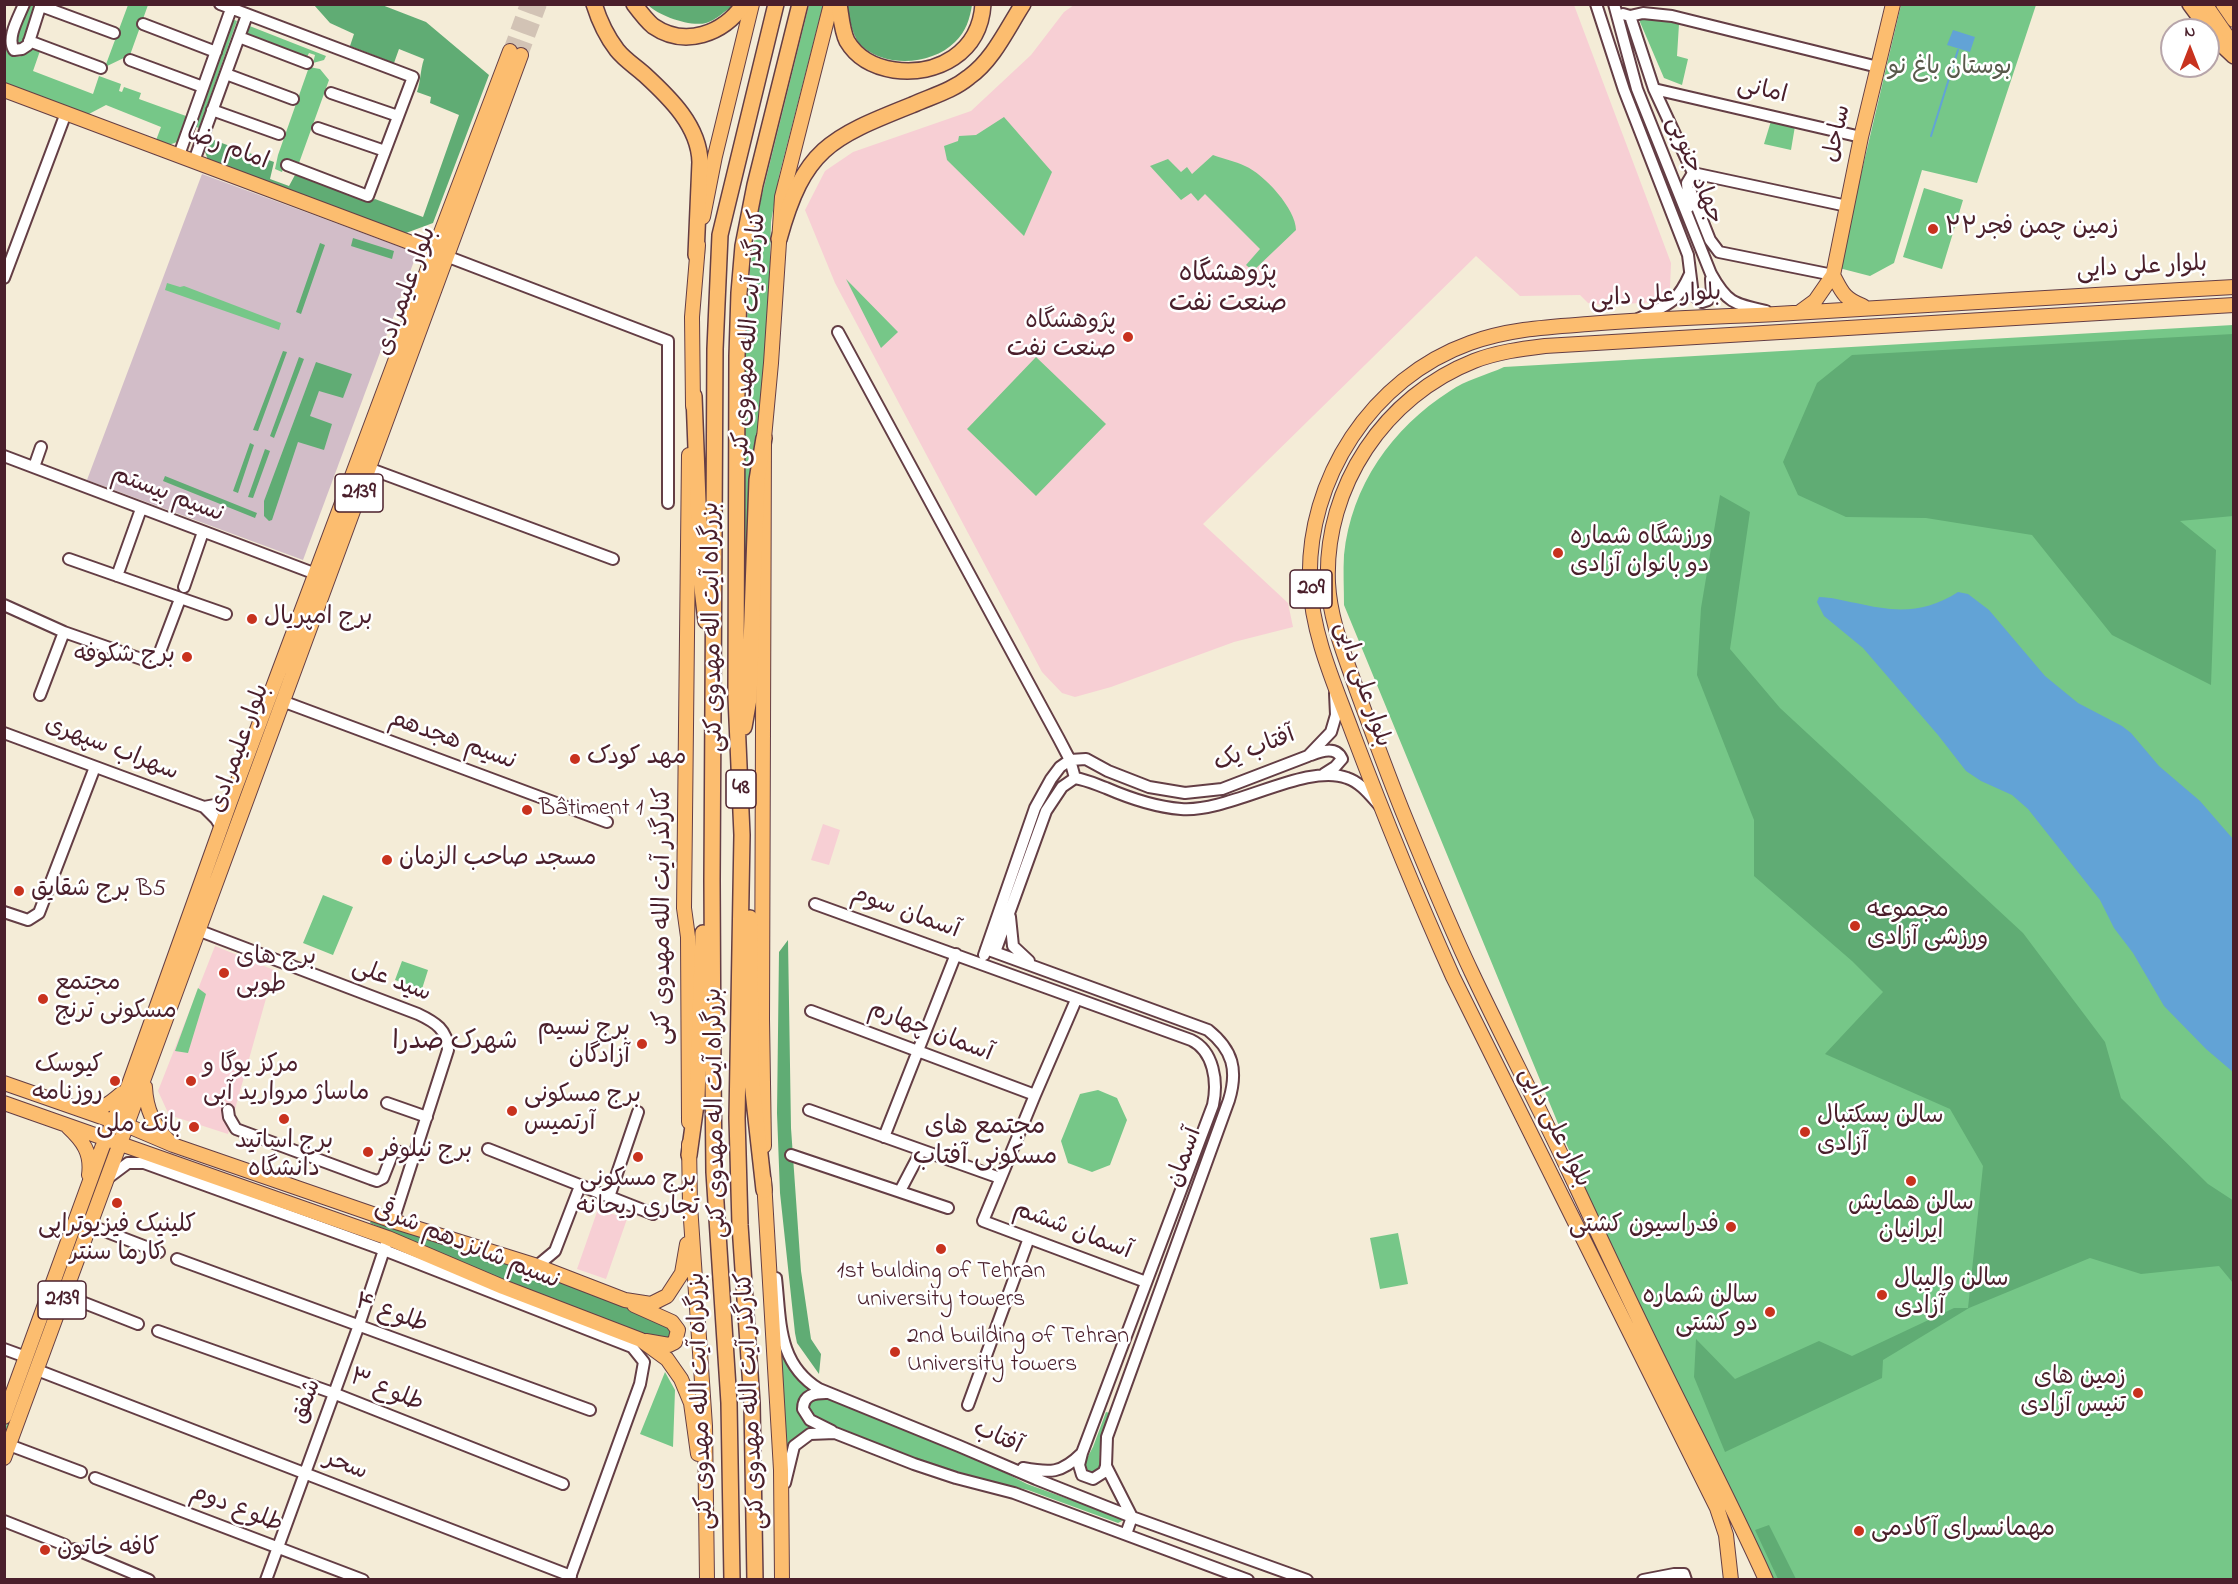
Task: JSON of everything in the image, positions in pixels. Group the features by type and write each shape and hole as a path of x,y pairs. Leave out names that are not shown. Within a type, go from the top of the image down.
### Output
{"highway":[{"path":"594,4 600,21 617,49 662,92 696,136 700,148 696,255"},
{"path":"634,4 652,25 674,35 689,36 719,29 728,24 744,4"},
{"name":"بزرگراه آیت الله مهدوی کنی","path":"732,1580 729,1403 714,1173 712,683 715,567 715,349 720,235 776,4"},
{"name":"بزرگراه آیت اله مهدوی کنی","path":"755,1580 752,1403 740,1226 737,1118 742,836 736,696 739,293 743,246 755,185 800,4"},
{"path":"839,4 847,40 857,53 882,68 905,72 939,67 963,51 979,25 983,4"},
{"path":"779,239 793,194 811,164 825,148 854,129 954,88 984,64 1023,4"},
{"path":"2190,4 2216,39 2234,56"},
{"path":"694,396 701,580 712,683"},
{"path":"740,757 748,699 757,480 764,438"},
{"path":"742,836 746,857 750,922 751,1073 764,1190"},
{"path":"689,1155 697,1097 703,925 712,880"}],"main road":[{"name":"کنارگذر آیت الله مهدوی کنی","path":"707,1580 706,1482 700,1338 690,1205 688,937 684,908 690,443 694,396 692,317 696,255 715,156 752,4"},
{"name":"کنارگذر آیت الله مهدوی کنی","path":"782,1580 782,1499 764,1190 764,438 779,239 787,175 831,4"},
{"name":"ساحل","path":"1833,275 1861,137 1893,4"},
{"path":"2205,4 2234,46"},
{"path":"2223,4 2234,20"},
{"name":"بلوار علیمرادی","path":"7,1451 200,931 368,468 440,253 515,53"},
{"name":"امام رضا","path":"4,90 440,253"},
{"name":"بلوار علیمرادی","path":"4,1417 397,356 440,253"},
{"path":"1800,312 1815,301 1833,275 1844,296 1868,308"},
{"name":"بلوار علی دایی","path":"1731,1580 1726,1535 1717,1508 1453,977 1414,890 1319,640 1312,610 1310,581 1315,523 1324,490 1340,453 1361,423 1382,400 1410,376 1434,360 1469,343 1506,333 1635,320 1778,314 2234,287"},
{"name":"بلوار علی دایی","path":"1766,1580 1470,969 1431,884 1381,757 1337,635 1331,608 1328,581 1329,556 1333,527 1342,496 1356,463 1394,413 1442,376 1475,360 1509,350 2234,305"},
{"path":"144,1080 146,1104 150,1115 155,1125 173,1144"},
{"name":"نسیم شانزدهم شرقی","path":"4,1083 393,1221 537,1266 625,1300 651,1304 672,1292 682,1273 688,1238 690,1205"},
{"path":"76,1109 107,1106 128,1087"},
{"name":"نسیم شانزدهم شرقی","path":"4,1103 187,1167 641,1340 667,1359 687,1392 693,1415 699,1468 706,1482"},
{"path":"64,1123 82,1140 89,1154 87,1191"},
{"path":"187,1167 183,1162 184,1156 193,1151"},
{"path":"625,1300 672,1322 678,1330 675,1342 669,1345 641,1340"}],"street":[{"path":"24,4 9,33 14,50 25,48 41,5 114,33"},
{"path":"220,4 413,77 368,196 287,165"},
{"name":"جهاد جنوبی","path":"1596,4 1624,90 1688,255 1693,295 1702,302 1708,300 1713,292 1711,274"},
{"path":"1615,8 1630,16 1643,13 1672,16 1878,67"},
{"name":"جهاد جنوبی","path":"1615,8 1637,89 1711,274 1723,295 1745,306 1778,314"},
{"path":"179,155 231,9"},
{"path":"194,161 247,15"},
{"path":"1630,16 1654,89 1693,173"},
{"path":"143,24 216,52"},
{"path":"239,37 308,63"},
{"path":"29,41 101,68"},
{"path":"130,60 203,87"},
{"path":"226,74 293,99"},
{"name":"امانی","path":"1654,89 1861,137"},
{"path":"331,93 398,116"},
{"path":"213,110 279,135"},
{"path":"4,278 66,113"},
{"path":"318,128 385,151"},
{"path":"1689,216 1687,183 1693,173"},
{"path":"1693,173 1847,206"},
{"path":"1687,183 1710,240 1719,252 1833,275"},
{"path":"440,253 668,341 668,504"},
{"path":"1635,320 1671,302 1681,293 1690,273"},
{"path":"838,332 1070,760 1076,778 1062,787 1046,811 1010,913 991,951 981,963"},
{"path":"34,467 41,447"},
{"name":"نسیم بیستم","path":"4,456 316,574"},
{"path":"368,468 612,559"},
{"path":"117,576 141,509"},
{"path":"184,587 203,532"},
{"path":"69,559 226,614"},
{"path":"4,605 64,632 147,661 158,657 180,599"},
{"path":"40,695 64,632"},
{"name":"آفتاب یک","path":"1070,760 1086,759 1108,771 1149,787 1185,793 1222,789 1308,756 1331,732 1336,715 1335,682"},
{"name":"نسیم هجدهم","path":"282,701 607,822"},
{"name":"سهراب سپهری","path":"4,733 204,807 221,827"},
{"path":"1308,756 1329,750 1341,755 1342,759 1335,767 1320,776"},
{"path":"991,951 1035,808 1051,779 1060,767 1070,760"},
{"path":"4,912 28,920 39,914 95,767"},
{"name":"آفتاب یک","path":"1076,778 1087,780 1142,802 1183,810 1223,804 1311,776 1333,774 1349,778 1364,789 1382,808"},
{"path":"204,807 230,802"},
{"name":"آسمان سوم","path":"815,904 981,963"},
{"path":"1010,913 1013,946 1038,968"},
{"name":"سید علی","path":"200,931 433,1021 446,1034 448,1050 393,1221"},
{"name":"آسمان","path":"991,951 1209,1030 1223,1044 1233,1066 1234,1077 1229,1100 1111,1422 1105,1447 1106,1466"},
{"path":"884,1137 956,954"},
{"name":"آسمان","path":"981,963 1199,1044 1207,1055 1215,1077 1213,1104 1082,1453"},
{"path":"808,1110 1000,1178 1076,1000"},
{"name":"آسمان چهارم","path":"811,1011 1035,1095"},
{"path":"387,1103 427,1117"},
{"path":"228,1110 236,1129 377,1181 383,1178 394,1150 414,1157"},
{"path":"609,1197 638,1112"},
{"path":"488,1149 653,1214"},
{"path":"900,1191 921,1151"},
{"path":"790,1155 948,1208"},
{"path":"106,1180 123,1165 133,1162 144,1163 386,1244 632,1347 644,1362 637,1394 570,1578"},
{"name":"آسمان ششم","path":"1000,1178 983,1221 1146,1282"},
{"path":"537,1266 555,1251 580,1186"},
{"path":"89,1225 159,1252"},
{"path":"968,1405 1029,1238"},
{"name":"شفق","path":"266,1580 359,1325 386,1244"},
{"name":"آفتاب","path":"768,1246 775,1270 781,1329 787,1352 800,1374 826,1393 1132,1517 1307,1580"},
{"path":"555,1251 564,1276"},
{"name":"طلوع ۴","path":"177,1258 590,1410"},
{"path":"64,1295 138,1324"},
{"name":"طلوع ۳","path":"158,1331 333,1393 563,1484"},
{"path":"4,1349 26,1357"},
{"name":"سحر","path":"37,1371 570,1578"},
{"path":"826,1393 812,1394 806,1398 803,1410 810,1420 835,1433"},
{"name":"آفتاب","path":"782,1499 795,1446 810,1434 835,1433 914,1464 1014,1493 1248,1580"},
{"path":"7,1451 81,1472"},
{"path":"1082,1453 1079,1465 1084,1477 1093,1479 1098,1477 1104,1472 1106,1466"},
{"path":"1004,1465 1041,1472 1056,1471 1071,1464 1082,1453"},
{"path":"1106,1466 1132,1517 1126,1534"},
{"name":"طلوع دوم","path":"95,1478 363,1580"},
{"path":"4,1521 150,1580"},
{"path":"1643,1580 1684,1574 1686,1580"}],"shaded area":[{"name":"پژوهشگاه صنعت نفت","path":"1074,5 1574,5 1671,263 1670,289 1662,302 1601,305 1588,303 1580,295 1520,296 1476,256 1203,524 1288,603 1293,627 1234,642 1111,687 1075,697 1062,693 1042,672 835,283 805,210 825,171 853,152 971,111 1031,55 1064,12"},
{"path":"202,174 417,253 303,560 87,480"},
{"path":"823,824 840,830 829,865 811,860"},
{"path":"215,946 274,970 228,1134 169,1115 158,1091"},
{"path":"598,1209 627,1219 606,1279 577,1269"}],"green space":[{"path":"28,5 36,5 22,44 19,46 15,43"},
{"path":"128,5 148,5 130,55 105,67"},
{"path":"314,5 382,5 426,22 489,75 433,223 406,233 208,160 204,149 208,138 274,162 270,179 289,186 295,175 369,201 375,199 423,217 459,115 430,103 431,97 417,92 424,59 399,49 394,63 350,46 354,34 330,23"},
{"path":"648,5 734,5 713,20 699,24 675,20"},
{"path":"809,5 823,5 779,176 771,222 769,304 744,651 745,355 750,269 760,203"},
{"path":"847,5 972,5 962,34 946,49 923,59 898,61 874,54 860,44 854,34"},
{"name":"بوستان باغ نو","path":"1901,5 2036,5 1977,183 1922,170 1894,263 1870,276 1839,268"},
{"path":"1640,17 1679,24 1677,56 1688,59 1682,85 1664,78 1640,22"},
{"path":"232,19 237,21 199,128 194,126"},
{"path":"247,25 326,56 324,60 313,63 315,55 309,53 307,57 244,33"},
{"path":"34,45 41,48 33,71 93,94 99,76 121,84 119,91 122,92 124,87 141,93 139,99 186,116 177,142 166,146 155,143 161,127 106,105 87,115 5,84 4,47 12,55 19,57 27,53"},
{"path":"309,67 320,69 329,80 299,163 286,159 282,172 275,169 278,155"},
{"path":"1004,117 1052,172 1024,236 947,160 944,146 958,141 959,136 976,135"},
{"path":"1771,121 1795,126 1791,150 1764,144"},
{"path":"1213,155 1241,164 1261,176 1278,193 1295,222 1296,230 1253,271 1246,265 1260,249 1205,194 1198,201 1191,193 1181,200 1150,166 1168,159 1181,172 1187,167 1192,174"},
{"name":"زمین چمن فجر۲۲","path":"1924,188 1963,200 1942,269 1903,257"},
{"path":"353,238 394,251 392,259 351,246"},
{"path":"320,243 325,245 301,314 296,312"},
{"path":"846,279 898,332 881,348"},
{"path":"167,283 184,286 281,323 279,330 165,290"},
{"name":"مجموعه ورزشی آزادی","path":"2233,325 2233,1579 1771,1579 1609,1247 1344,605 1344,555 1355,505 1378,461 1410,423 1456,387 1504,367"},
{"path":"2233,334 2233,516 2180,521 2216,550 2211,685 2112,635 2032,535 1926,518 1846,517 1798,495 1783,462 1817,383 1852,355"},
{"path":"283,351 287,352 258,431 253,430"},
{"path":"299,357 304,359 274,438 270,436"},
{"path":"1036,357 1106,424 1036,496 967,429"},
{"path":"316,362 352,374 343,398 319,391 310,416 332,424 324,450 298,442 272,520 269,521 264,516 264,501"},
{"path":"250,443 254,445 238,493 233,491"},
{"path":"265,449 270,451 253,498 248,497"},
{"path":"165,476 257,513 255,518 163,481"},
{"path":"1720,495 1750,512 1730,649 1780,708 2023,933 2105,1042 2121,1098 2208,1184 2234,1201 2233,1283 2219,1266 2141,1274 2090,1258 1969,1308 1883,1360 1882,1378 1725,1452 1694,1377 1696,1339 1735,1379 1819,1341 1852,1356 1954,1308 1968,1308 1983,1166 1950,1109 1825,1054 1883,992 1852,961 1754,876 1754,820 1697,675 1701,608"},
{"path":"323,895 353,907 333,955 303,943"},
{"path":"788,940 791,1128 801,1271 811,1339 821,1354 819,1374 797,1343 780,1193 777,1113 779,952"},
{"path":"402,961 428,970 422,989 395,980"},
{"path":"198,988 206,994 188,1053 175,1051"},
{"path":"1098,1090 1117,1098 1127,1120 1110,1165 1092,1172 1068,1163 1061,1141 1080,1094"},
{"path":"100,1166 104,1168 5,1441 5,1429"},
{"path":"372,1219 525,1267 619,1303 671,1326 670,1337 661,1340 645,1336 532,1293 370,1223"},
{"path":"1398,1233 1408,1284 1380,1289 1370,1238"},
{"path":"779,1332 813,1390 799,1410 800,1414 807,1422 820,1430 787,1459"},
{"path":"665,1372 675,1390 673,1447 640,1434"},
{"path":"824,1396 953,1446 1027,1484 1121,1518 1122,1521 1118,1523 1028,1490 957,1473 873,1445 812,1418 807,1404 809,1401"},
{"path":"1106,1412 1110,1413 1100,1447 1099,1469 1091,1473 1086,1470 1085,1462"},
{"path":"1769,1525 1796,1579 1778,1579 1755,1530"}],"water":[{"path":"1953,30 1975,37 1970,52 1947,45"},
{"path":"1958,592 1968,594 1989,610 2045,676 2078,703 2131,733 2159,766 2200,801 2233,839 2233,1072 2206,1049 2164,1006 2133,953 2114,928 2100,900 2028,809 2012,795 1981,781 1966,771 1863,648 1824,616 1817,602 1819,597 1824,597 1883,608 1908,609 1933,604"}],"waterway":[{"path":"1931,136 1958,50"}],"tunnel":[{"path":"510,51 527,4"},
{"path":"521,55 540,4"}],"place":[{"name":"زمین چمن فجر۲۲","path":"1933,229"},
{"name":"پژوهشگاه صنعت نفت","path":"1128,337"},
{"name":"ورزشگاه شماره دو بانوان آزادی","path":"1558,553"},
{"name":"برج امپریال","path":"252,619"},
{"name":"برج شکوفه","path":"187,657"},
{"name":"مهد کودک","path":"575,759"},
{"name":"Bâtiment 1","path":"527,810"},
{"name":"مسجد صاحب الزمان","path":"387,860"},
{"name":"برج شقایق B5","path":"19,891"},
{"name":"مجموعه ورزشی آزادی","path":"1855,926"},
{"name":"برج های طوبی","path":"224,973"},
{"name":"مجتمع مسکونی ترنج","path":"43,999"},
{"name":"برج نسیم آزادگان","path":"642,1044"},
{"name":"کیوسک روزنامه","path":"115,1081"},
{"name":"مرکز یوگا و ماساژ مروارید آبی","path":"191,1081"},
{"name":"برج مسکونی آرتمیس","path":"512,1111"},
{"name":"برج اساتید دانشگاه","path":"284,1119"},
{"name":"بانک ملی","path":"194,1127"},
{"name":"سالن بسکتبال آزادی","path":"1805,1132"},
{"name":"برج نیلوفر","path":"368,1152"},
{"name":"برج مسکونی تجاری ریحانه","path":"638,1157"},
{"name":"سالن همایش ایرانیان","path":"1911,1181"},
{"name":"کلینیک فیزیوتراپی کارما سنتر","path":"117,1203"},
{"name":"فدراسیون کشتی","path":"1731,1227"},
{"name":"1st bulding of Tehran university towers","path":"941,1249"},
{"name":"سالن والیبال آزادی","path":"1882,1295"},
{"name":"سالن شماره دو کشتی","path":"1770,1312"},
{"name":"2nd building of Tehran University towers","path":"895,1352"},
{"name":"زمین های تنیس آزادی","path":"2138,1393"},
{"name":"مهمانسرای آکادمی","path":"1859,1531"},
{"name":"کافه خاتون","path":"45,1550"}],"district":[{"name":"پژوهشگاه صنعت نفت","path":"1228,291"},
{"name":"شهرک صدرا","path":"455,1044"},
{"name":"مجتمع های مسکونی آفتاب","path":"985,1144"}]}
